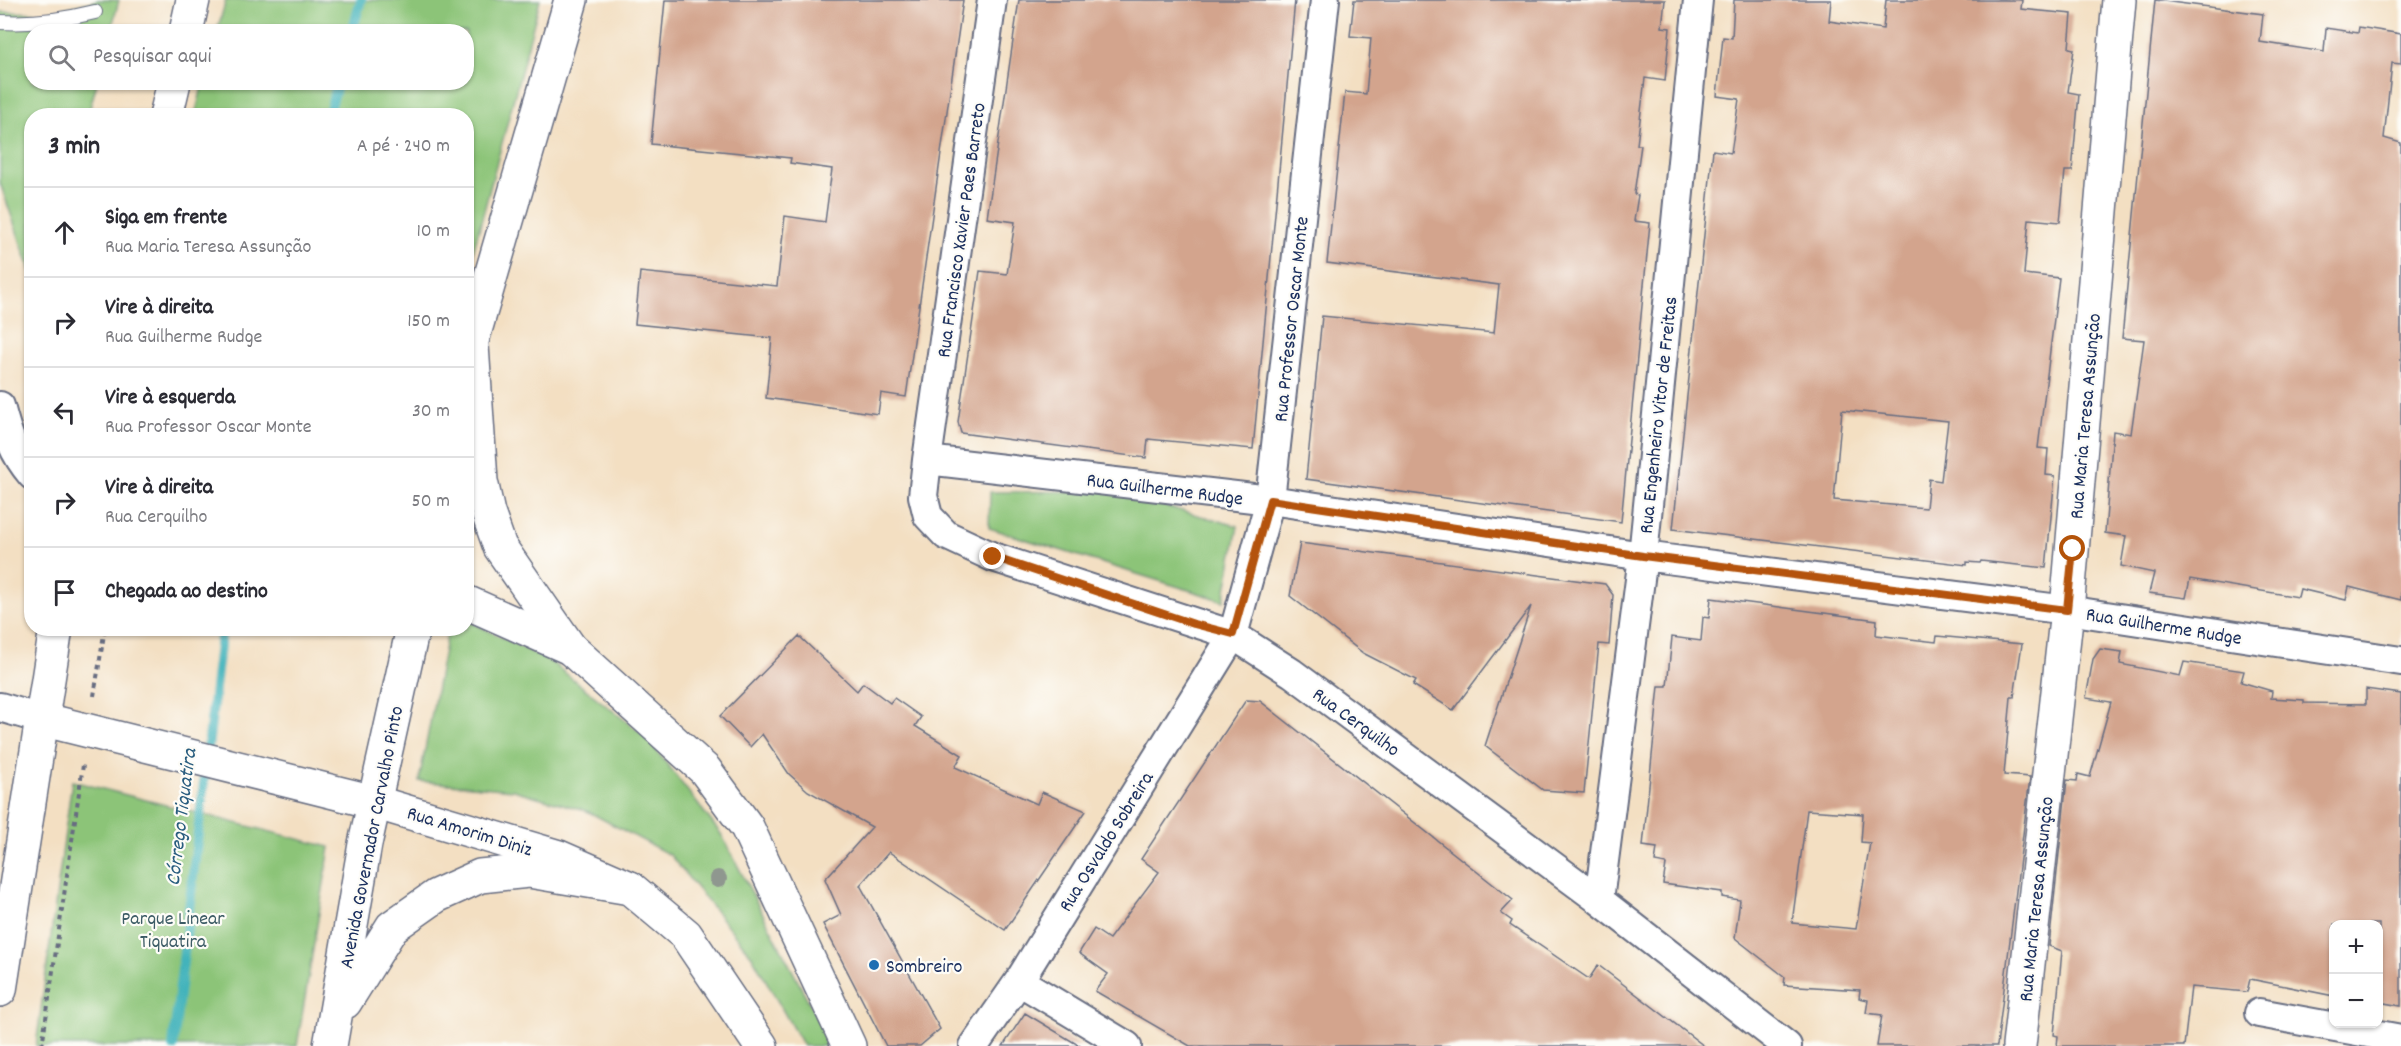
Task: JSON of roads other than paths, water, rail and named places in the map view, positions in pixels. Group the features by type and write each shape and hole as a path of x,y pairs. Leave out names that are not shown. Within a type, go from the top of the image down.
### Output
{"street":[{"path":"188,24 193,0"},
{"path":"474,337 571,0"},
{"name":"Rua Francisco Xavier Paes Barreto","path":"927,460 992,0"},
{"name":"Rua Professor Oscar Monte","path":"1233,634 1270,500 1325,0"},
{"name":"Rua Engenheiro Vitor de Freitas","path":"1599,900 1643,556 1698,0"},
{"name":"Rua Maria Teresa Assunção","path":"2019,1046 2067,610 2119,0"},
{"path":"168,108 172,90"},
{"path":"0,406 8,440 24,466"},
{"path":"474,407 481,481 488,513 500,547 570,648 705,770 747,827 849,1046"},
{"name":"Rua Guilherme Rudge","path":"927,460 1270,500 1643,556 2067,610 2401,661"},
{"name":"Rua Cerquilho","path":"927,460 923,496 928,516 946,535 993,557 1194,624 1233,634 1292,673 1599,900 1787,1046"},
{"path":"474,606 570,648"},
{"name":"Rua Osvaldo Sobreira","path":"974,1046 1019,981 1233,634"},
{"path":"0,990 8,858 41,719 55,636"},
{"name":"Avenida Governador Carvalho Pinto","path":"333,1031 374,802 411,636"},
{"name":"Rua Amorim Diniz","path":"0,706 41,719 374,802 559,857 630,888 686,935 761,1046"},
{"path":"333,1031 392,927 436,896 480,876 529,871 630,888"},
{"path":"1019,981 1127,1046"},
{"path":"2259,1013 2401,1039"}],"lane":[{"path":"0,22 41,23 95,12"}],"waterway":[{"name":"Córrego Tiquatira","path":"354,24 361,0"},
{"name":"Córrego Tiquatira","path":"330,108 336,90"},
{"name":"Córrego Tiquatira","path":"173,1046 221,636"}],"place":[{"name":"Sombreiro","path":"874,965"}],"park label":[{"name":"Parque Linear Tiquatira","path":"173,928"}]}
